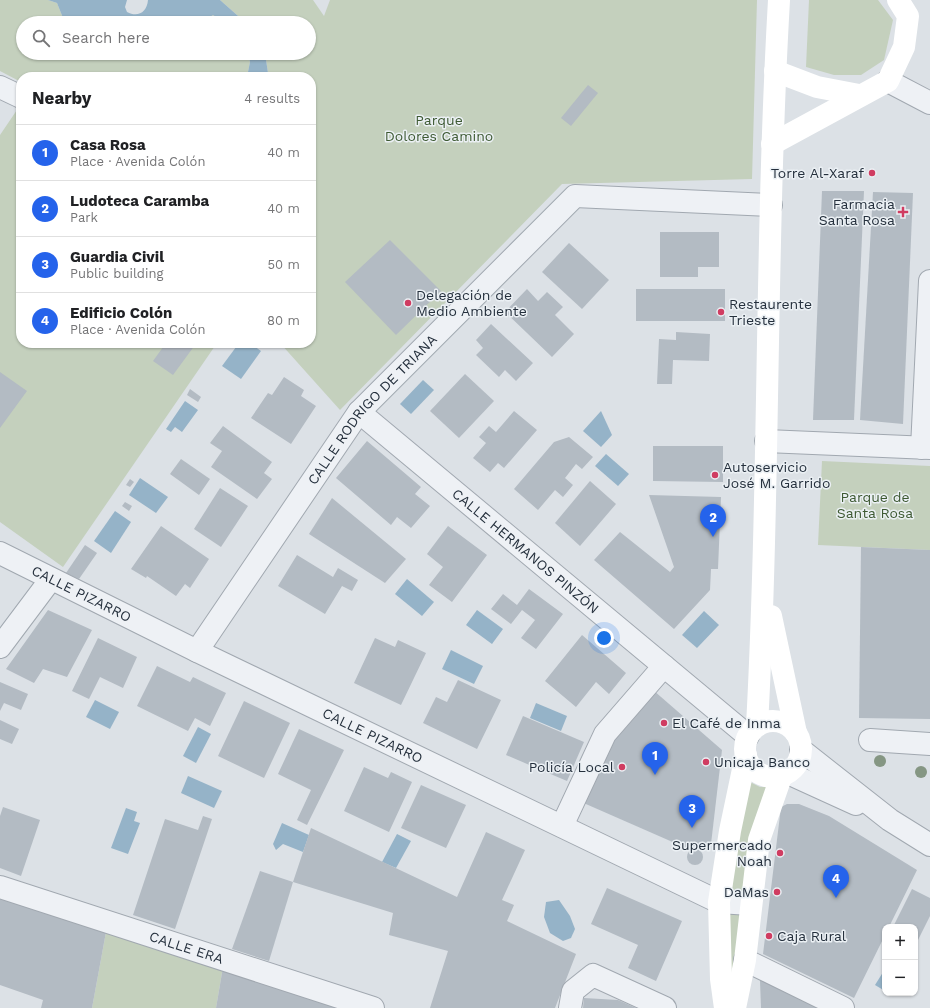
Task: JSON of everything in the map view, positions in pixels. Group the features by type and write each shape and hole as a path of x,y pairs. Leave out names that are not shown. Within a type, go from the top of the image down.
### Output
{"main road":[{"path":"779,0 772,144 764,588 749,765 756,772 772,778 784,775"},
{"path":"772,144 859,95 888,81 904,47 908,16 898,0"},
{"path":"776,71 817,87 859,95"},
{"path":"735,1008 745,960 750,904 759,840 784,775 799,760 799,742 764,588"},
{"path":"725,1008 721,979 719,902 750,739 772,721 782,723 790,727 799,742"}],"street":[{"path":"888,81 930,103"},
{"path":"0,87 16,95"},
{"name":"CALLE RODRIGO DE TRIANA","path":"197,651 359,412 575,196 771,205"},
{"path":"766,441 926,448 930,281"},
{"name":"CALLE HERMANOS PINZÓN","path":"359,412 750,739"},
{"name":"CALLE PIZARRO","path":"0,553 197,651 719,902 750,904"},
{"path":"0,647 51,579"},
{"path":"562,826 605,734 664,666"},
{"path":"870,740 930,744"},
{"path":"799,742 890,820 930,845"},
{"path":"784,775 890,820"},
{"name":"CALLE ERA","path":"0,887 374,1008"},
{"path":"745,960 843,1008"},
{"path":"570,1008 573,991 593,975 665,1008"}],"green space":[{"path":"0,0 48,0 57,3 62,16 16,16 16,60 250,60 250,62 248,72 16,72 16,79 0,71"},
{"name":"Parque Dolores Camino","path":"220,0 313,0 324,16 330,0 757,0 752,179 562,184 340,410 284,348 316,348 316,72 268,72 266,60 316,60 316,16 238,16"},
{"path":"809,0 878,0 893,20 884,60 861,75 834,75 806,67"},
{"path":"16,111 16,348 214,348 63,567 0,522 0,135"},
{"name":"Parque de Santa Rosa","path":"822,461 930,466 930,550 818,545"},
{"path":"750,782 760,787 770,787 731,977 729,928 733,879 740,830"},
{"path":"106,932 223,967 216,1008 92,1008"}],"water":[{"path":"48,0 127,0 125,7 127,12 131,14 138,14 144,11 148,0 220,0 238,16 62,16 57,3"},
{"path":"250,60 266,60 268,72 248,72"},
{"path":"235,348 257,348 261,351 241,379 222,366"},
{"path":"423,380 434,390 411,414 400,404"},
{"path":"185,401 198,410 182,432 175,427 171,432 166,429"},
{"path":"601,411 612,435 601,447 583,431"},
{"path":"606,454 629,474 618,486 595,466"},
{"path":"140,478 168,497 156,513 129,495"},
{"path":"115,511 131,522 111,553 94,541"},
{"path":"407,579 434,602 422,616 395,594"},
{"path":"477,610 503,629 492,644 466,625"},
{"path":"704,611 719,625 697,648 682,635"},
{"path":"451,650 483,666 474,684 442,669"},
{"path":"95,700 119,712 110,729 86,717"},
{"path":"536,703 567,716 561,731 530,718"},
{"path":"198,727 211,734 196,763 183,756"},
{"path":"188,776 222,791 214,808 181,793"},
{"path":"126,808 137,812 134,821 140,823 128,854 111,848"},
{"path":"282,823 309,835 303,852 283,844 276,850 273,844"},
{"path":"397,834 411,841 396,868 382,862"},
{"path":"559,900 570,916 575,929 571,938 563,941 550,933 544,917 546,902"},
{"path":"882,974 882,989 875,985"}],"building":[{"path":"588,85 598,93 571,126 561,118"},
{"path":"822,191 864,191 854,420 813,420"},
{"path":"873,192 913,193 903,424 860,420"},
{"path":"660,232 719,232 719,267 698,267 698,277 660,277"},
{"path":"390,240 441,291 396,335 345,282"},
{"path":"569,243 609,280 582,309 542,272"},
{"path":"527,289 538,301 547,292 563,307 555,315 574,334 552,357 505,312"},
{"path":"636,289 725,289 725,321 636,321"},
{"path":"491,324 533,363 516,381 505,370 499,377 476,355 483,348 476,340"},
{"path":"676,332 710,334 709,361 673,360 672,384 657,384 659,339 676,340"},
{"path":"162,348 193,348 173,375 153,361"},
{"path":"0,372 27,391 0,428"},
{"path":"465,374 494,401 459,438 430,411"},
{"path":"284,377 304,390 301,396 316,406 291,444 251,418 268,393 272,395"},
{"path":"190,389 201,397 198,402 187,395"},
{"path":"514,411 537,430 504,468 498,463 490,472 473,458 486,443 479,437 489,426 496,432"},
{"path":"223,426 272,462 264,473 272,479 257,499 211,467 222,451 210,443"},
{"path":"569,437 593,457 582,469 576,464 565,478 573,485 563,497 555,490 538,510 514,489 554,442"},
{"path":"367,441 421,487 415,494 430,506 411,528 397,517 391,525 336,478"},
{"path":"653,446 723,446 723,482 653,481"},
{"path":"181,459 210,479 199,495 170,474"},
{"path":"130,479 134,482 130,487 126,485"},
{"path":"590,481 616,504 580,546 555,523"},
{"path":"220,488 248,506 221,547 194,529"},
{"path":"649,495 721,497 718,569 711,569 710,590 674,629 594,560 620,532 670,572 674,567"},
{"path":"332,498 406,559 385,583 309,534"},
{"path":"125,502 132,506 129,511 122,506"},
{"path":"161,526 209,559 190,588 185,584 176,596 147,576 146,578 131,569"},
{"path":"448,526 487,555 452,602 429,585 443,567 427,554"},
{"path":"85,545 97,553 79,579 66,573"},
{"path":"861,547 930,550 930,719 859,718"},
{"path":"297,555 333,577 338,568 358,580 352,591 342,586 325,614 278,586"},
{"path":"529,589 563,614 536,649 521,638 535,620 522,610 511,624 491,609 503,594 517,605"},
{"path":"48,610 92,630 67,677 43,669 34,683 6,669"},
{"path":"582,635 626,673 609,694 596,682 576,707 545,681"},
{"path":"98,638 137,657 123,688 100,677 89,699 72,691"},
{"path":"375,638 395,647 398,640 426,653 401,705 354,683"},
{"path":"157,666 190,682 193,677 226,693 210,726 195,718 188,731 137,706"},
{"path":"458,680 501,700 477,749 423,723 436,697 447,702"},
{"path":"0,682 28,694 21,710 4,703 0,711"},
{"path":"653,690 722,750 711,844 684,847 579,801 605,747"},
{"path":"244,701 290,723 264,778 218,756"},
{"path":"523,716 584,742 567,781 506,755"},
{"path":"0,720 19,729 12,744 0,739"},
{"path":"299,729 344,750 307,825 297,820 311,790 278,774"},
{"path":"364,767 388,778 391,772 412,782 389,832 344,811"},
{"path":"421,785 466,805 446,848 401,828"},
{"path":"787,804 799,804 829,816 917,870 890,924 882,924 882,941 854,998 763,954 781,807"},
{"path":"3,807 40,820 21,876 0,868 0,816"},
{"path":"203,816 212,819 175,929 133,915 165,819 198,830"},
{"path":"311,828 457,897 486,832 525,850 502,900 514,905 507,921 576,954 555,1008 430,1008 448,951 389,935 393,913 293,882"},
{"path":"695,849 701,851 703,857 701,863 695,865 689,863 687,857 689,851"},
{"path":"260,871 293,882 269,961 232,949"},
{"path":"607,888 682,921 656,981 628,968 638,945 591,924"},
{"path":"912,889 930,898 930,916 918,940 918,924 894,924"},
{"path":"0,897 106,932 92,1008 41,1008 43,1000 0,985"},
{"path":"223,967 342,1008 216,1008"},
{"path":"767,980 823,1008 761,1008 760,981"},
{"path":"584,998 618,1000 636,1008 583,1008"}],"place":[{"name":"Torre Al-Xaraf","path":"872,173"},
{"name":"Farmacia Santa Rosa","path":"903,212"},
{"name":"Delegación de Medio Ambiente","path":"408,303"},
{"name":"Restaurente Trieste","path":"721,312"},
{"name":"Autoservicio José M. Garrido","path":"715,475"},
{"name":"Ludoteca Caramba","path":"713,537"},
{"name":"El Café de Inma","path":"664,723"},
{"name":"Unicaja Banco","path":"706,762"},
{"name":"Policía Local","path":"622,767"},
{"name":"Casa Rosa","path":"655,775"},
{"name":"Guardia Civil","path":"692,828"},
{"name":"Supermercado Noah","path":"780,853"},
{"name":"DaMas","path":"777,892"},
{"name":"Edificio Colón","path":"836,898"},
{"name":"Caja Rural","path":"769,936"}]}
